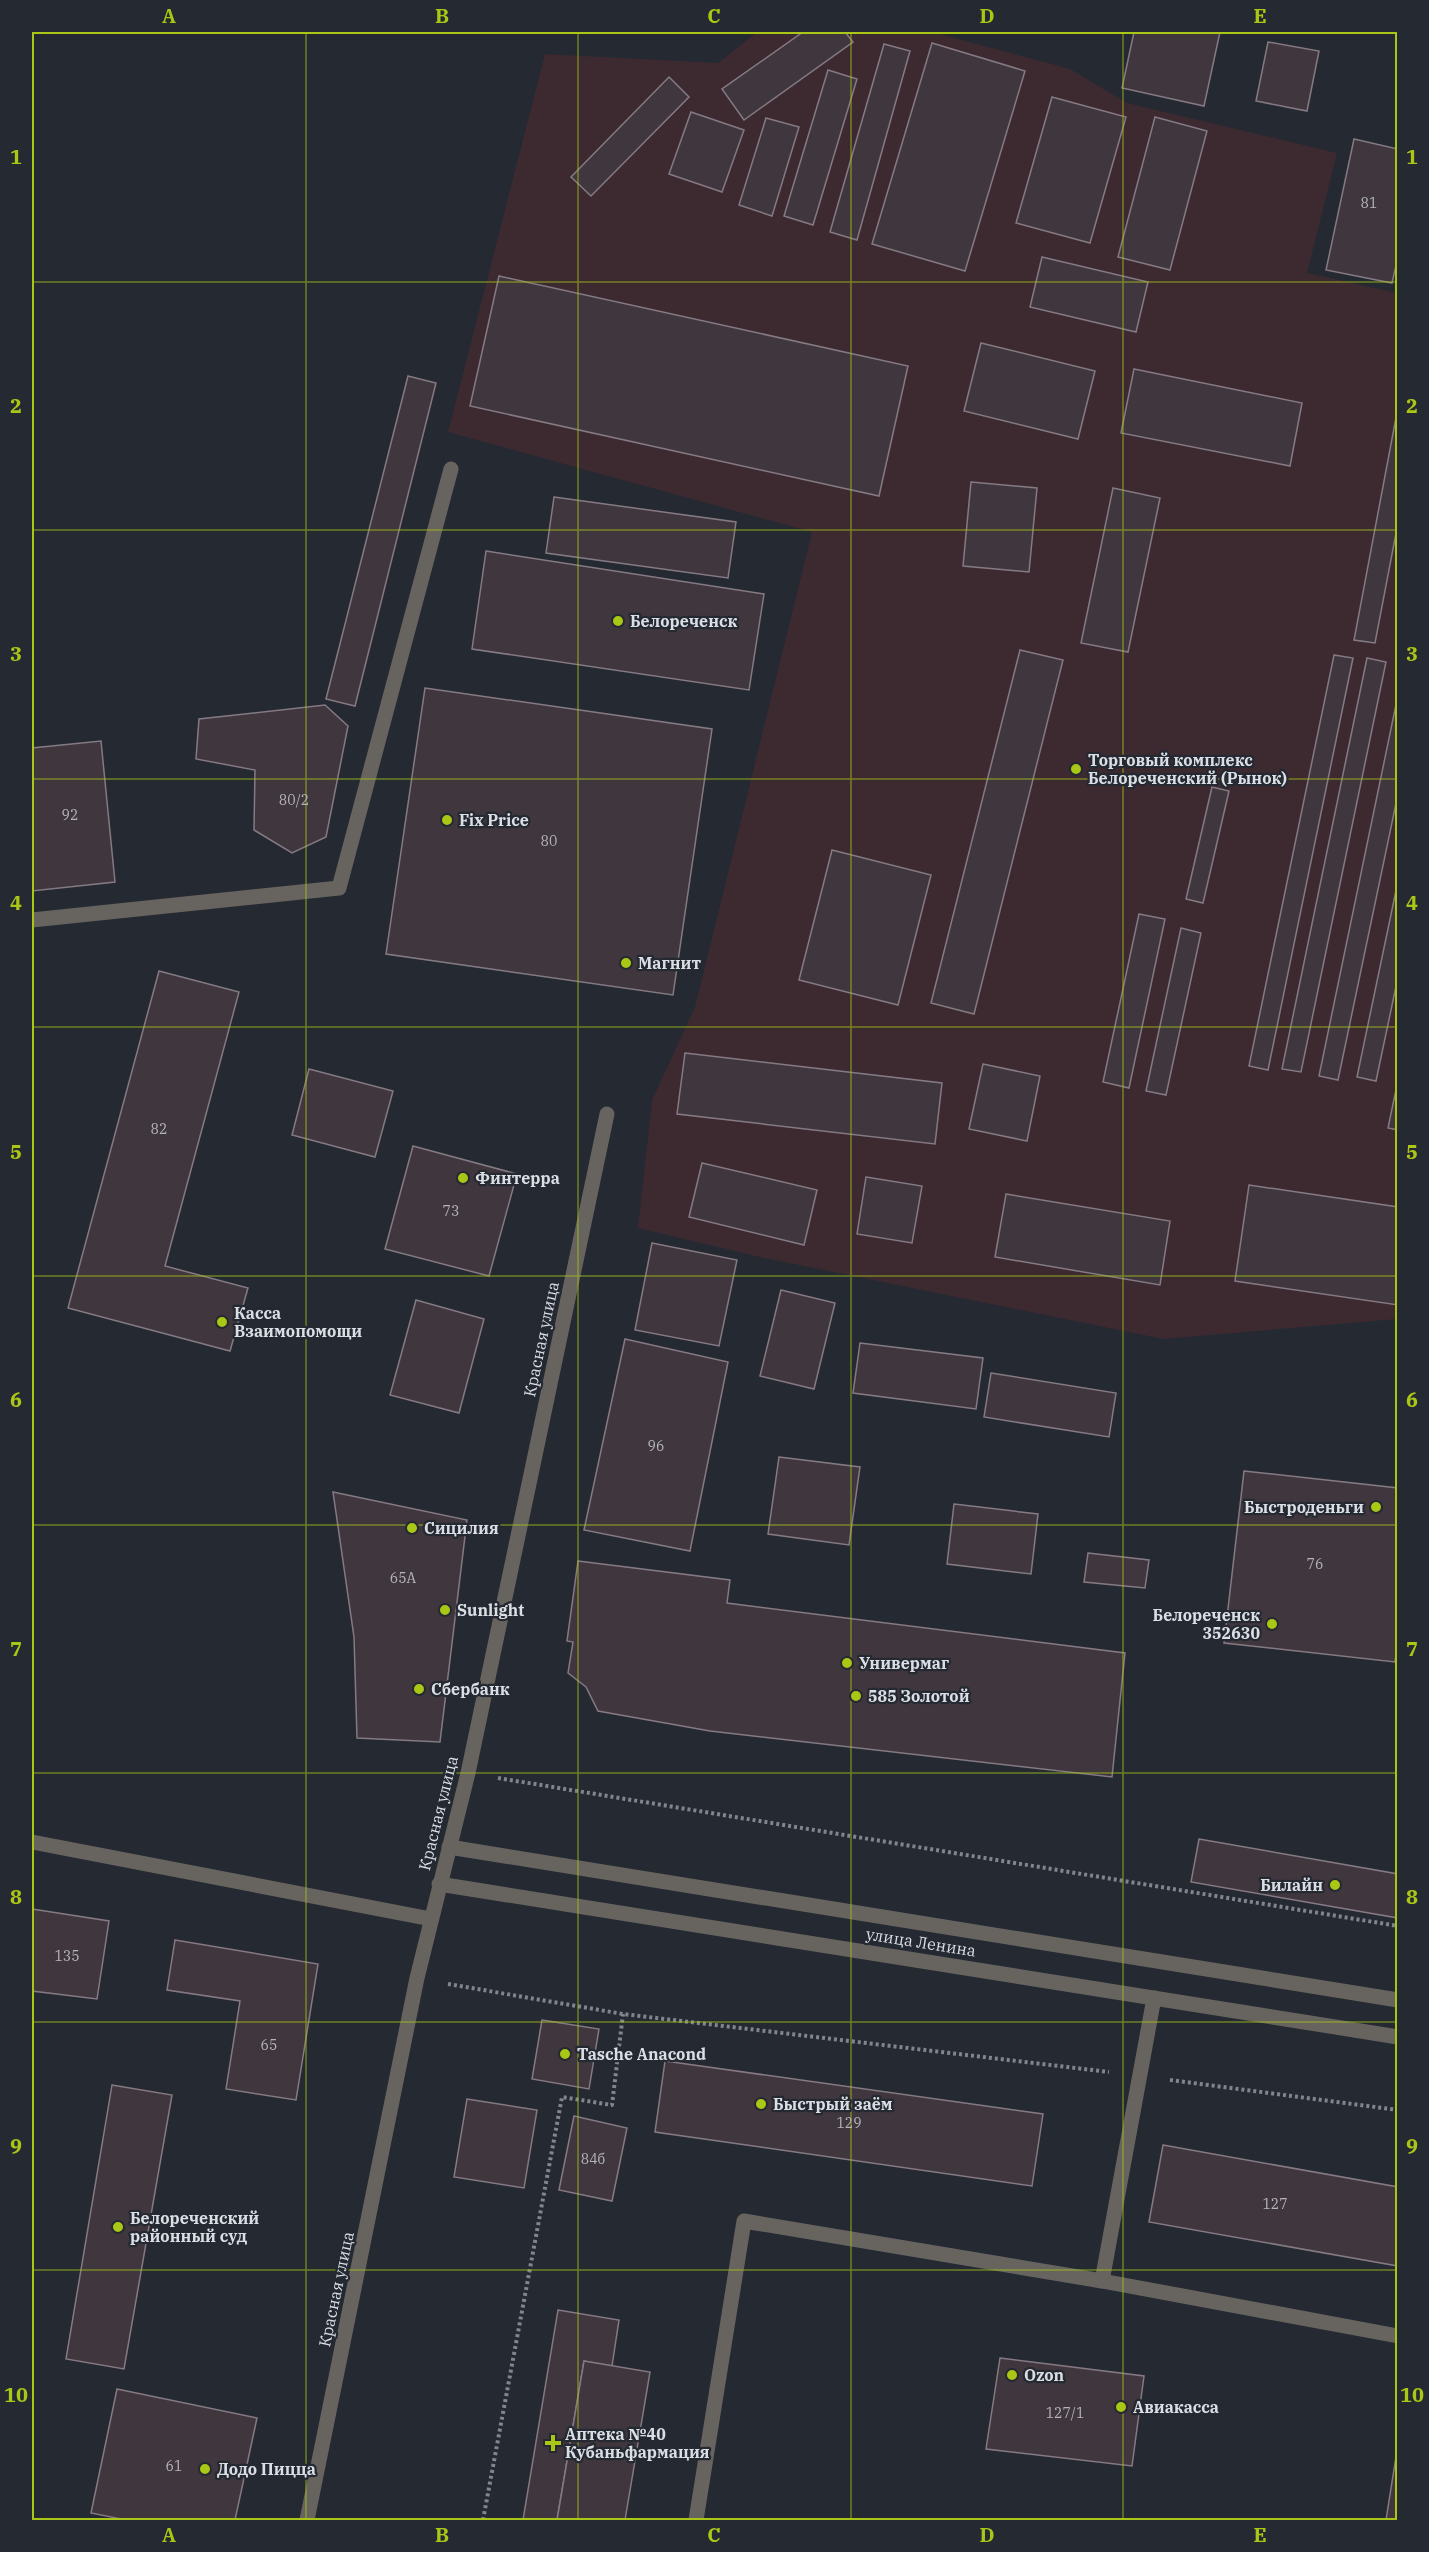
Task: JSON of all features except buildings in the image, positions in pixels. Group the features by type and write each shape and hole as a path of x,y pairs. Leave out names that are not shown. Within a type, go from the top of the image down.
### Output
{"street":[{"path":"32,920 339,888 451,469"},
{"name":"Красная улица","path":"307,2520 417,1978 468,1773 607,1114"},
{"path":"32,1842 431,1919"},
{"name":"улица Ленина","path":"449,1847 587,1872 1398,2000"},
{"name":"улица Ленина","path":"439,1884 1398,2037"},
{"path":"1102,2281 1154,1998"},
{"path":"696,2520 744,2221 1102,2281 1398,2336"}],"path":[{"path":"468,1773 1398,1926"},
{"path":"417,1978 623,2014 1139,2076 1398,2110"},
{"path":"483,2520 562,2097 612,2105 623,2014"}],"shaded area":[{"name":"Торговый комплекс Белореченский (Рынок)","path":"757,32 932,32 1070,69 1127,103 1337,153 1307,273 1397,293 1397,1319 1163,1339 760,1257 638,1228 652,1100 695,1007 812,532 448,432 545,54 718,63"}],"place":[{"name":"Белореченск","path":"618,621"},
{"name":"Торговый комплекс Белореченский (Рынок)","path":"1076,769"},
{"name":"Fix Price","path":"447,820"},
{"name":"Магнит","path":"626,963"},
{"name":"Финтерра","path":"463,1178"},
{"name":"Касса Взаимопомощи","path":"222,1322"},
{"name":"Быстроденьги","path":"1376,1507"},
{"name":"Сицилия","path":"412,1528"},
{"name":"Sunlight","path":"445,1610"},
{"name":"Белореченск 352630","path":"1272,1624"},
{"name":"Универмаг","path":"847,1663"},
{"name":"Сбербанк","path":"419,1689"},
{"name":"585 Золотой","path":"856,1696"},
{"name":"Билайн","path":"1335,1885"},
{"name":"Tasche Anacond","path":"565,2054"},
{"name":"Быстрый заём","path":"761,2104"},
{"name":"Белореченский районный суд","path":"118,2227"},
{"name":"Ozon","path":"1012,2375"},
{"name":"Авиакасса","path":"1121,2407"},
{"name":"Аптека №40 Кубаньфармация","path":"553,2443"},
{"name":"Додо Пицца","path":"205,2469"}]}
